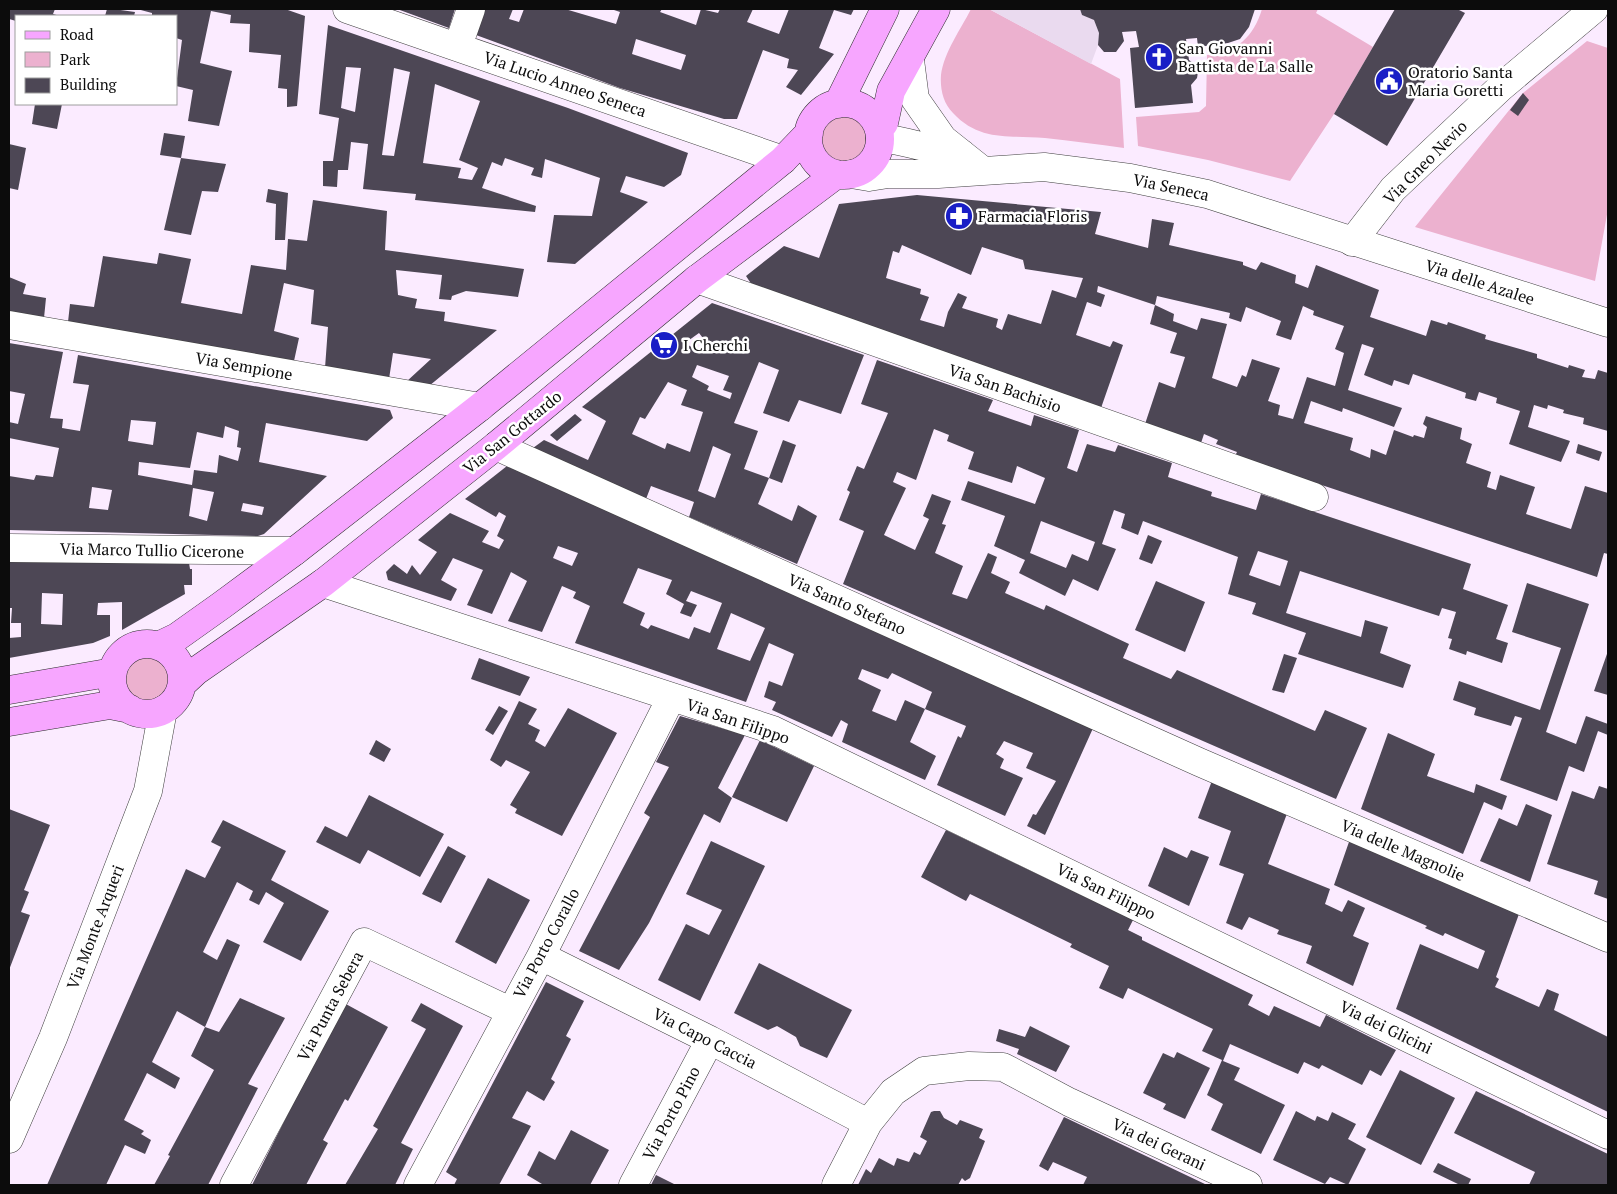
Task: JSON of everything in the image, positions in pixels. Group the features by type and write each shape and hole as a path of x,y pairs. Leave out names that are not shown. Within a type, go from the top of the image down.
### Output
{"main road":[{"path":"838,104 884,9"},
{"path":"880,134 891,91 910,60 936,9"},
{"path":"158,646 177,637 296,551 480,407 783,160 809,133 820,112 838,104 849,103 863,109 875,120 880,134 880,150 864,168 844,174 824,169 815,159 809,147 809,133"},
{"name":"Via San Gottardo","path":"182,684 196,671 323,583 496,446 697,279 844,174"},
{"path":"9,722 110,705 148,714 163,710 178,696 182,684 181,672 176,659 169,652 158,646 146,644 132,648 121,657 113,672 113,684 116,695 130,709"},
{"path":"9,690 113,672"}],"street":[{"name":"Via Lucio Anneo Seneca","path":"348,9 783,160"},
{"path":"458,46 471,9"},
{"name":"Via Gneo Nevio","path":"1352,242 1393,189 1500,88 1594,9"},
{"path":"910,60 915,99 943,139 972,162"},
{"name":"Via Seneca","path":"880,134 972,162 1044,167 1130,178 1206,194 1352,242"},
{"name":"Via Seneca","path":"844,174 868,177 888,174 938,174 972,162"},
{"name":"Via delle Azalee","path":"1352,242 1608,323"},
{"name":"Via San Bachisio","path":"697,279 1314,497"},
{"name":"Via Sempione","path":"9,326 480,407"},
{"name":"Via Santo Stefano","path":"496,446 1198,762"},
{"name":"Via Marco Tullio Cicerone","path":"9,548 296,551"},
{"name":"Via San Filippo","path":"323,583 773,730 1163,919"},
{"name":"Via Porto Corallo","path":"418,1185 541,956 671,698"},
{"name":"Via Monte Arqueri","path":"9,1139 52,1038 148,791 163,710"},
{"name":"Via delle Magnolie","path":"1198,762 1608,938"},
{"name":"Via dei Glicini","path":"1163,919 1608,1135"},
{"name":"Via Punta Sebera","path":"234,1185 364,942 510,1011"},
{"name":"Via Capo Caccia","path":"541,956 710,1040 868,1123"},
{"name":"Via Porto Pino","path":"633,1185 710,1040"},
{"name":"Via dei Gerani","path":"836,1185 868,1123 893,1092 924,1071 951,1068 1003,1067 1069,1102 1248,1185"}],"green space":[{"path":"971,9 989,9 1120,79 1124,148 1045,138 984,133 963,122 953,113 943,96 941,75 949,49"},
{"path":"1262,9 1318,9 1316,13 1373,47 1334,114 1290,181 1208,160 1138,146 1136,117 1199,112 1206,106 1207,55 1227,51 1242,42 1259,19"},
{"path":"1587,41 1608,48 1608,209 1595,281 1415,227 1523,93"},
{"path":"849,103 864,110 873,120 878,133 879,150 864,169 824,169 809,147 815,121 823,110 838,104"},
{"path":"147,654 156,656 167,665 172,679 170,688 161,699 147,704 138,702 127,693 122,679 124,670 133,659"}],"shaded area":[{"path":"989,9 1080,9 1082,15 1094,20 1099,33 1098,45 1091,64"}],"building":[{"path":"9,9 55,9 53,14 56,15 15,15 15,21 9,19"},
{"path":"107,9 135,12 134,15 105,15"},
{"path":"137,9 285,9 305,16 297,106 287,107 287,89 278,88 281,55 249,52 250,24 230,23 231,15 211,11 200,63 232,71 219,126 188,121 193,90 178,86 182,40 178,39 178,15 152,15 152,13"},
{"path":"397,9 455,9 449,28"},
{"path":"485,9 513,9 509,19 519,22 524,9 565,9 616,24 620,12 611,9 662,9 660,12 696,25 701,9 718,13 720,9 753,9 747,22 779,34 789,9 854,9 851,15 834,10 819,48 834,54 801,95 786,87 798,70 787,68 789,59 763,50 737,119 724,119 620,88 476,35","holes":["636,39 686,55 681,70 632,54"]},
{"name":"San Giovanni Battista de La Salle","path":"1080,9 1255,9 1249,27 1240,39 1228,43 1198,47 1197,38 1186,39 1189,60 1198,72 1197,78 1191,85 1193,103 1135,108 1130,48 1139,47 1136,31 1122,32 1124,41 1116,52 1104,52 1098,45 1099,33 1094,20 1082,15"},
{"name":"Oratorio Santa Maria Goretti","path":"1395,9 1457,9 1465,13 1387,146 1334,114"},
{"path":"328,25 568,108 688,153 681,175 664,187 626,176 620,192 648,202 575,264 547,262 554,215 592,216 600,178 545,159 542,178 531,175 534,168 505,158 502,166 492,162 482,188 536,206 535,212 415,200 416,194 363,189 368,144 351,142 348,170 338,170 337,187 323,186 323,161 333,161 339,118 319,114","holes":["346,67 361,68 355,112 341,108","394,68 410,72 394,156 382,155","435,84 480,101 459,160 478,168 472,180 458,178 461,168 423,163"]},
{"path":"1523,93 1529,100 1518,116 1510,110"},
{"path":"35,105 62,105 57,129 32,124"},
{"path":"164,133 185,136 181,158 160,155"},
{"path":"9,144 26,148 18,190 9,188"},
{"path":"181,158 226,164 218,192 202,191 191,235 164,230"},
{"path":"268,189 288,193 285,240 275,240 276,204 266,202"},
{"path":"917,195 1101,212 1095,234 1148,248 1152,219 1174,223 1169,245 1243,262 1243,265 1256,270 1261,262 1296,275 1295,283 1308,288 1316,265 1379,290 1370,317 1426,336 1431,320 1447,325 1448,322 1486,335 1485,339 1537,354 1537,358 1568,368 1569,365 1585,370 1582,377 1595,379 1598,370 1608,373 1608,431 1583,424 1584,418 1563,413 1564,410 1548,405 1547,409 1534,405 1528,427 1570,441 1561,462 1509,444 1520,411 1496,403 1497,398 1479,392 1476,401 1465,398 1466,393 1413,374 1409,385 1394,380 1392,386 1364,375 1374,348 1362,344 1348,390 1402,408 1394,427 1343,408 1342,412 1311,401 1304,423 1353,438 1350,450 1370,458 1371,449 1386,455 1394,430 1413,437 1414,435 1424,438 1427,427 1423,424 1426,416 1462,428 1460,439 1472,444 1466,463 1491,472 1487,487 1496,490 1500,475 1535,487 1526,514 1571,529 1585,486 1608,493 1608,554 1604,553 1597,577 1235,456 1237,452 1216,444 1218,440 1204,434 1201,443 1145,424 1159,382 1175,388 1185,357 1170,353 1177,333 1150,324 1155,305 1098,286 1097,292 1105,295 1101,307 1087,302 1076,335 1110,347 1113,341 1123,345 1101,408 756,291 746,276 784,246 819,258 839,204","holes":["902,245 971,275 982,247 1023,260 1025,269 1083,278 1076,298 1052,290 1041,324 1008,314 1002,330 996,327 998,319 962,308 967,297 958,293 948,312 944,327 920,320 929,297 920,294 921,289 886,278 893,251 899,253","1157,296 1230,313 1229,318 1241,322 1246,307 1281,321 1276,335 1291,340 1303,306 1314,311 1313,315 1344,326 1335,349 1344,353 1335,386 1307,377 1293,419 1278,415 1280,405 1268,401 1280,368 1252,359 1246,377 1242,375 1237,387 1212,378 1227,324 1201,318 1197,330 1173,321 1174,314 1155,305"]},
{"path":"313,200 387,211 385,250 524,269 518,297 466,291 452,296 451,300 439,299 442,275 396,270 398,295 417,299 415,308 445,312 444,321 497,330 429,386 406,382 431,359 393,353 389,379 325,368 328,327 311,324 314,290 284,283 274,331 299,338 294,361 68,322 70,304 94,307 103,256 157,264 159,253 191,259 181,303 242,314 251,265 286,270 288,239 307,241"},
{"path":"9,277 26,284 23,294 46,298 44,318 9,312"},
{"path":"712,303 864,355 841,414 799,400 789,422 763,413 779,370 759,362 734,423 758,431 744,469 769,478 758,504 792,521 798,505 817,516 797,564 689,517 694,502 651,486 646,499 533,448 544,440 588,460 606,421 582,407","holes":["699,333 706,342 701,353 685,343","697,365 729,376 723,390 732,393 730,399 707,390 709,386 692,377","668,382 687,390 681,405 703,412 690,452 667,443 665,449 632,434 640,417 645,419","713,446 731,454 715,498 698,491"]},
{"path":"9,343 63,352 50,418 63,419 62,428 80,431 89,385 73,383 78,355 390,410 393,418 367,441 266,423 259,462 327,476 264,534 258,536 9,530 9,476 34,480 36,475 53,477 59,448 9,438 9,422 18,424 25,394 9,391","holes":["131,420 156,422 153,445 128,441","225,426 239,431 237,447 241,448 238,461 219,455 217,473 194,470 192,485 138,475 139,462 190,468 197,432 223,438","92,487 112,490 108,510 89,508","193,488 214,492 207,521 189,516","243,503 264,507 262,515 241,511"]},
{"path":"877,360 993,400 988,411 1031,426 1034,415 1079,430 1067,468 1077,472 1087,444 1115,452 1118,445 1172,463 1168,477 1212,492 1211,496 1256,510 1261,494 1471,564 1463,589 1508,605 1496,639 1508,643 1502,663 1467,651 1466,655 1449,649 1452,639 1448,638 1456,612 1442,608 1439,616 1300,571 1286,613 1361,637 1365,620 1388,627 1380,653 1411,665 1403,688 1298,654 1306,633 1252,614 1256,603 1228,594 1238,557 1143,521 1138,535 1121,528 1125,514 1114,510 1102,544 1116,549 1098,591 1073,579 1065,596 1019,573 1025,560 994,546 1005,516 961,500 968,481 1035,504 1045,478 1017,466 1012,483 968,469 974,452 947,441 949,435 934,429 916,480 897,472 893,482 906,488 884,535 915,550 929,519 923,516 932,494 951,501 942,524 946,525 935,553 963,566 952,594 967,599 988,553 997,557 991,573 1010,582 1005,593 1044,610 1046,605 1129,644 1123,658 1171,679 1177,670 1315,731 1325,710 1367,728 1336,799 843,584 864,531 839,520 850,492 847,490 857,466 864,469 888,413 861,404","holes":["1041,521 1095,542 1088,561 1072,554 1066,568 1030,553","1258,551 1288,561 1280,586 1249,575"]},
{"path":"575,414 582,420 557,441 550,435"},
{"path":"783,440 796,445 782,483 769,478"},
{"path":"1578,444 1602,452 1599,461 1576,453"},
{"path":"507,466 1094,726 1045,835 1027,826 1033,814 1036,815 1056,781 1026,768 1033,753 1004,741 996,754 1004,759 1000,768 1023,778 1005,816 937,785 958,736 961,738 966,726 925,709 910,742 936,756 925,780 842,742 848,724 841,720 832,737 772,710 776,702 764,697 769,681 782,686 794,654 769,643 746,702 575,643 590,606 573,598 576,592 562,586 542,632 508,621 527,581 511,572 492,614 467,605 483,570 453,558 441,580 457,589 451,601 388,580 386,572 394,564 407,574 412,565 420,575 437,552 418,540 450,513 489,531 482,542 499,549 504,540 497,536 506,516 499,512 496,517 465,499","holes":["558,546 578,553 572,566 553,558","638,568 672,580 666,594 684,604 680,613 691,617 697,605 686,601 691,591 722,603 710,633 694,627 689,639 651,625 648,629 640,625 645,613 623,603","731,613 765,628 750,661 717,649","862,669 888,679 892,673 932,692 925,709 905,700 896,721 872,711 881,690 858,679"]},
{"path":"1148,535 1162,541 1152,564 1139,559"},
{"path":"9,560 189,563 190,569 192,569 192,585 184,585 185,594 122,630 122,602 98,603 97,615 110,615 110,636 93,643 9,658 9,638 21,637 21,623 11,623 12,608 9,608","holes":["42,593 63,594 62,625 41,624"]},
{"path":"1156,581 1205,602 1185,652 1135,630"},
{"path":"1527,583 1589,604 1546,732 1576,744 1586,716 1608,724 1608,735 1598,731 1584,772 1569,766 1557,801 1500,780 1522,718 1515,716 1511,726 1474,715 1476,708 1453,700 1459,681 1540,710 1561,648 1512,632"},
{"path":"1608,651 1608,695 1594,691"},
{"path":"1284,654 1297,658 1284,693 1272,690"},
{"path":"479,658 530,677 520,696 471,679"},
{"path":"519,701 537,709 528,724 540,730 535,741 545,747 568,708 617,733 562,836 515,813 517,809 510,805 530,772 506,760 501,767 490,760"},
{"path":"499,706 508,711 493,735 485,730"},
{"path":"680,716 745,735 718,788 732,798 720,823 704,814 649,923 619,970 579,951 650,817 644,813 669,767 656,762"},
{"path":"1388,733 1435,754 1427,776 1474,793 1476,784 1507,796 1502,810 1484,802 1463,854 1361,809"},
{"path":"376,740 391,749 384,762 369,754"},
{"path":"760,740 814,766 787,822 732,797"},
{"path":"1213,778 1288,811 1268,864 1330,889 1325,904 1342,912 1348,900 1365,908 1353,936 1369,943 1353,986 1306,963 1312,946 1277,934 1279,930 1249,917 1242,930 1226,923 1244,874 1219,865 1231,831 1198,818"},
{"path":"1599,786 1608,789 1608,899 1594,894 1598,881 1547,864 1572,791 1594,799"},
{"path":"369,795 444,834 420,877 368,850 360,864 316,842 325,826 347,837"},
{"path":"1526,804 1552,815 1530,882 1480,861 1499,818 1517,826"},
{"path":"9,809 50,825 24,890 29,892 21,912 30,915 9,970"},
{"path":"223,820 286,851 271,880 329,911 301,961 263,942 284,903 266,892 259,905 249,900 253,891 237,882 203,952 217,960 227,939 240,945 205,1027 177,1011 152,1062 180,1078 175,1089 147,1073 124,1120 144,1131 141,1134 151,1140 145,1154 125,1145 106,1185 47,1185 186,869 205,878 221,847 211,842"},
{"path":"946,830 1133,920 1128,930 1142,937 1142,940 1253,995 1248,1005 1269,1016 1274,1006 1320,1027 1326,1015 1396,1050 1381,1076 1370,1070 1362,1085 1322,1065 1319,1069 1304,1062 1298,1074 1230,1044 1223,1061 1240,1068 1234,1080 1285,1105 1261,1154 1211,1130 1223,1104 1207,1095 1222,1060 1202,1051 1213,1029 1128,988 1123,999 1099,988 1109,966 1070,947 1072,944 970,894 966,901 921,877"},
{"path":"1350,839 1519,914 1496,977 1499,979 1495,987 1539,1007 1547,989 1559,994 1554,1010 1608,1037 1608,1112 1396,1009 1420,944 1478,969 1485,951 1445,933 1443,936 1425,928 1427,926 1334,885"},
{"path":"711,841 765,866 700,1001 658,980 686,924 709,935 722,910 686,894"},
{"path":"448,846 466,856 441,903 422,894"},
{"path":"1164,847 1187,858 1191,850 1209,857 1189,906 1148,886"},
{"path":"488,878 530,900 496,964 455,942"},
{"path":"759,963 852,1010 827,1058 800,1046 796,1037 777,1026 768,1030 734,1013"},
{"path":"546,982 584,1001 566,1036 571,1039 551,1079 555,1082 544,1101 527,1091 512,1118 531,1126 499,1185 454,1185 457,1179 446,1172"},
{"path":"240,998 285,1018 248,1084 258,1088 208,1185 154,1185 214,1070 191,1056 205,1027 219,1032"},
{"path":"344,1003 388,1027 348,1101 345,1099 323,1140 328,1143 306,1185 252,1185"},
{"path":"421,1003 463,1026 401,1143 413,1149 395,1185 345,1185 378,1129 373,1126 426,1029 411,1021"},
{"path":"1030,1026 1070,1046 1056,1072 1017,1054 1019,1049 996,1041 999,1029 1025,1037"},
{"path":"1177,1052 1210,1068 1185,1119 1163,1109 1166,1104 1143,1093 1163,1053 1174,1058"},
{"path":"1400,1070 1455,1098 1421,1165 1366,1137"},
{"path":"1476,1091 1608,1154 1608,1185 1529,1185 1535,1172 1454,1133"},
{"path":"940,1111 944,1118 957,1125 960,1120 983,1129 979,1138 985,1141 970,1178 965,1181 962,1178 958,1185 858,1185 866,1169 871,1173 879,1158 894,1166 897,1158 909,1162 914,1152 920,1155 927,1141 920,1137 931,1112"},
{"path":"1296,1111 1315,1121 1317,1116 1328,1121 1332,1112 1356,1124 1348,1139 1366,1149 1348,1185 1330,1177 1325,1184 1273,1160"},
{"path":"1064,1117 1207,1185 1083,1185 1087,1177 1053,1162 1048,1171 1039,1166"},
{"path":"571,1130 609,1150 590,1185 541,1185 527,1175 539,1151 555,1160"},
{"path":"1438,1163 1471,1179 1468,1185 1460,1185 1433,1172"},
{"path":"656,1175 676,1185 651,1185"}],"place":[{"name":"San Giovanni Battista de La Salle","path":"1159,57"},
{"name":"Oratorio Santa Maria Goretti","path":"1389,81"},
{"name":"Farmacia Floris","path":"959,216"},
{"name":"I Cherchi","path":"664,345"}]}
